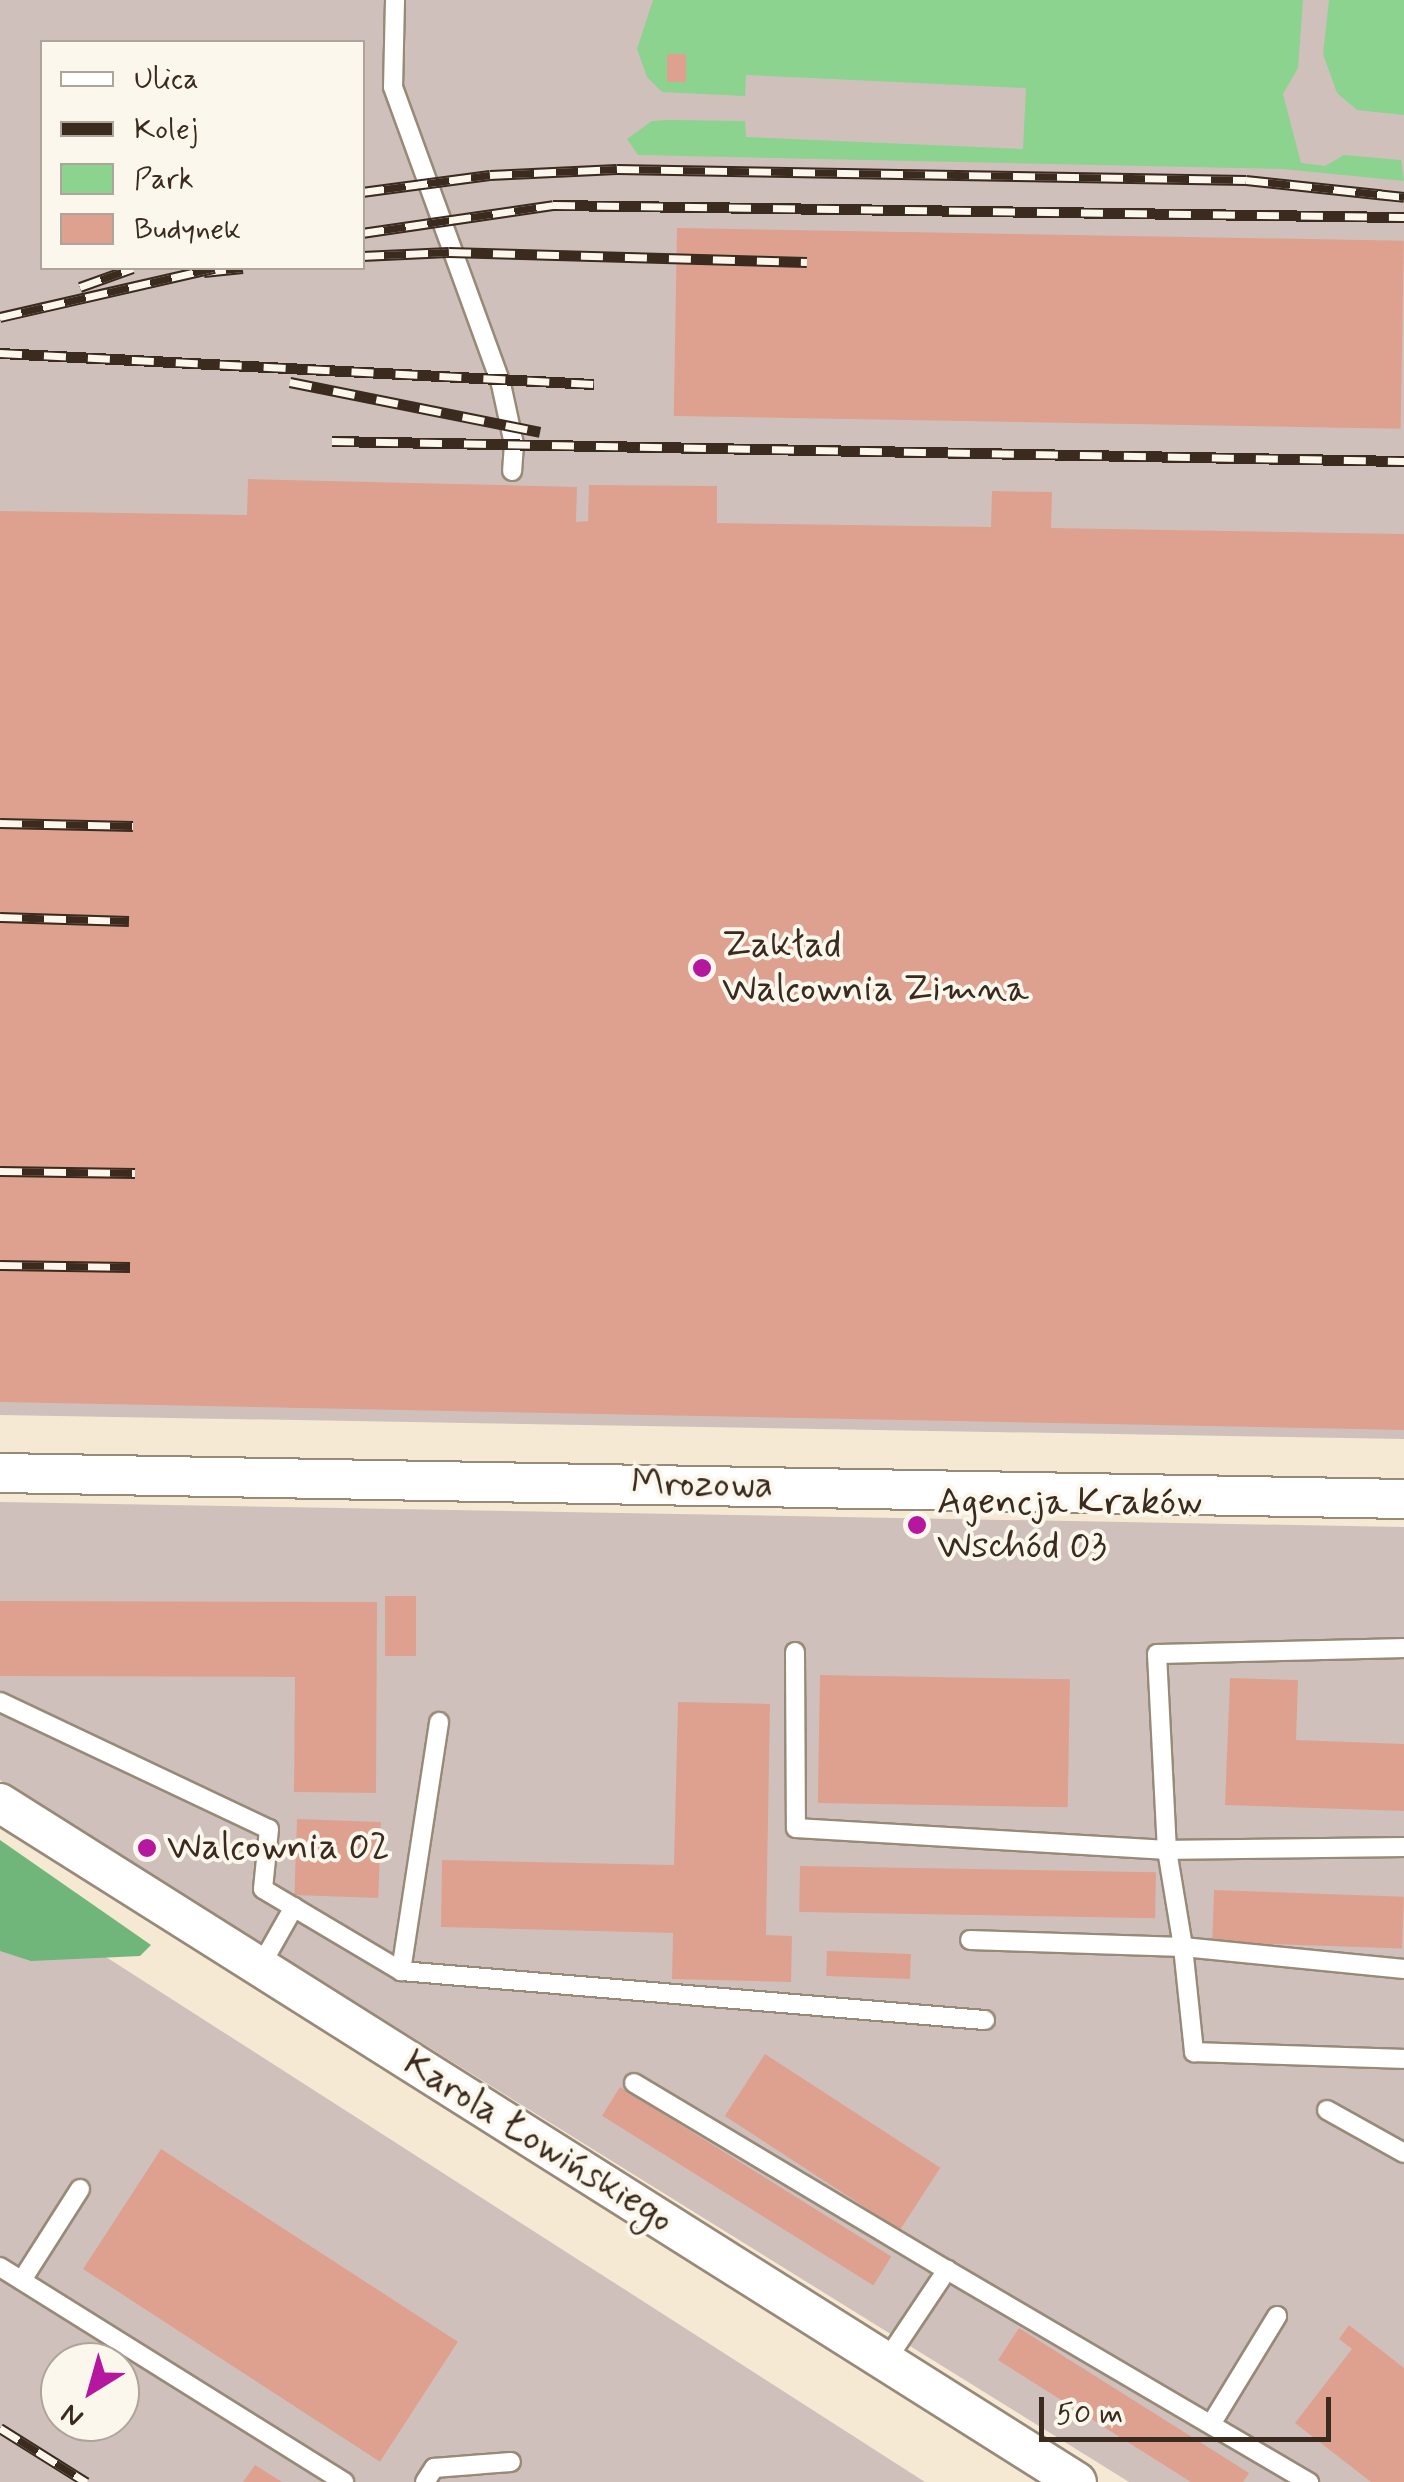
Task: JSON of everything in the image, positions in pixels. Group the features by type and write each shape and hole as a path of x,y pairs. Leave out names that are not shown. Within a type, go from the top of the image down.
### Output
{"street":[{"name":"Mrozowa","path":"0,1473 1404,1499"},
{"name":"Karola Łowińskiego","path":"0,1802 1077,2482"}],"lane":[{"path":"395,0 393,87 501,384 514,444 512,471"},
{"path":"1404,1648 1157,1654 1167,1850 1183,1947 1194,2052 1404,2059"},
{"path":"795,1652 796,1828 1167,1850 1404,1847"},
{"path":"0,1702 269,1829 263,1889 402,1971 985,2020"},
{"path":"402,1971 439,1722"},
{"path":"260,1967 294,1908"},
{"path":"970,1940 1183,1947 1404,1969"},
{"path":"634,2084 946,2270 1213,2420 1308,2482"},
{"path":"1327,2110 1404,2154"},
{"path":"22,2280 80,2189"},
{"path":"0,2266 344,2482"},
{"path":"886,2361 946,2270"},
{"path":"1213,2420 1277,2316"},
{"path":"425,2482 434,2468 511,2462"}],"shaded area":[{"name":"Zakład Walcownia Zimna","path":"0,0 1404,0 1404,1439 0,1415"},
{"path":"0,1502 1404,1527 1404,2482 1129,2482 6,1785 0,1780"},
{"path":"0,1889 925,2482 0,2482"}],"green space":[{"path":"653,0 1303,0 1298,68 1283,94 1301,163 1325,166 1344,155 1401,160 1404,181 1283,169 638,155 627,139 652,121 667,120 745,121 746,137 1023,149 1026,88 746,75 745,96 662,92 647,77 637,49"},
{"path":"1329,0 1404,0 1404,115 1357,110 1337,93 1323,54"},
{"path":"0,1840 151,1945 140,1956 31,1961 0,1951"}],"building":[{"path":"667,54 686,54 686,82 667,82"},
{"path":"677,228 1404,241 1401,429 674,416"},
{"name":"Zakład Walcownia Zimna","path":"248,479 577,487 576,522 588,521 589,485 717,486 717,523 991,527 992,491 1052,492 1051,528 1404,534 1404,1430 0,1402 0,511 247,515"},
{"path":"385,1596 416,1596 416,1656 385,1656"},
{"path":"0,1601 377,1602 376,1793 294,1792 295,1677 0,1676"},
{"path":"820,1675 1070,1679 1068,1807 818,1803"},
{"path":"1230,1678 1298,1680 1296,1740 1404,1744 1404,1811 1225,1805"},
{"path":"678,1702 770,1704 766,1935 792,1936 791,1982 672,1979 673,1933 441,1927 442,1860 674,1865"},
{"path":"297,1819 381,1822 378,1898 294,1895"},
{"path":"800,1866 1156,1872 1155,1918 799,1912"},
{"path":"1214,1890 1404,1897 1402,1949 1212,1942"},
{"path":"827,1951 911,1954 910,1979 826,1976"},
{"path":"765,2054 940,2168 900,2230 725,2116"},
{"path":"620,2087 891,2257 873,2285 602,2116"},
{"path":"161,2149 458,2342 380,2462 83,2269"},
{"path":"1349,2325 1404,2368 1404,2482 1371,2482 1295,2423 1352,2349 1339,2339"},
{"path":"1019,2328 1249,2473 1243,2482 1191,2482 998,2360"},
{"path":"255,2465 282,2482 243,2482"}],"railway":[{"path":"365,192 490,175 617,169 1246,180 1404,197"},
{"path":"365,233 553,205 1404,217"},
{"path":"365,256 449,252 807,262"},
{"path":"80,287 127,270"},
{"path":"0,317 205,270"},
{"path":"204,272 224,270"},
{"path":"0,353 594,384"},
{"path":"290,382 540,432"},
{"path":"332,441 1404,461"},
{"path":"0,823 133,826"},
{"path":"0,917 129,921"},
{"path":"0,1171 135,1173"},
{"path":"0,1265 130,1267"},
{"path":"0,2428 86,2482"}],"place":[{"name":"Zakład Walcownia Zimna","path":"702,968"},
{"name":"Agencja Kraków Wschód 03","path":"917,1525"},
{"name":"Walcownia 02","path":"147,1848"}]}
